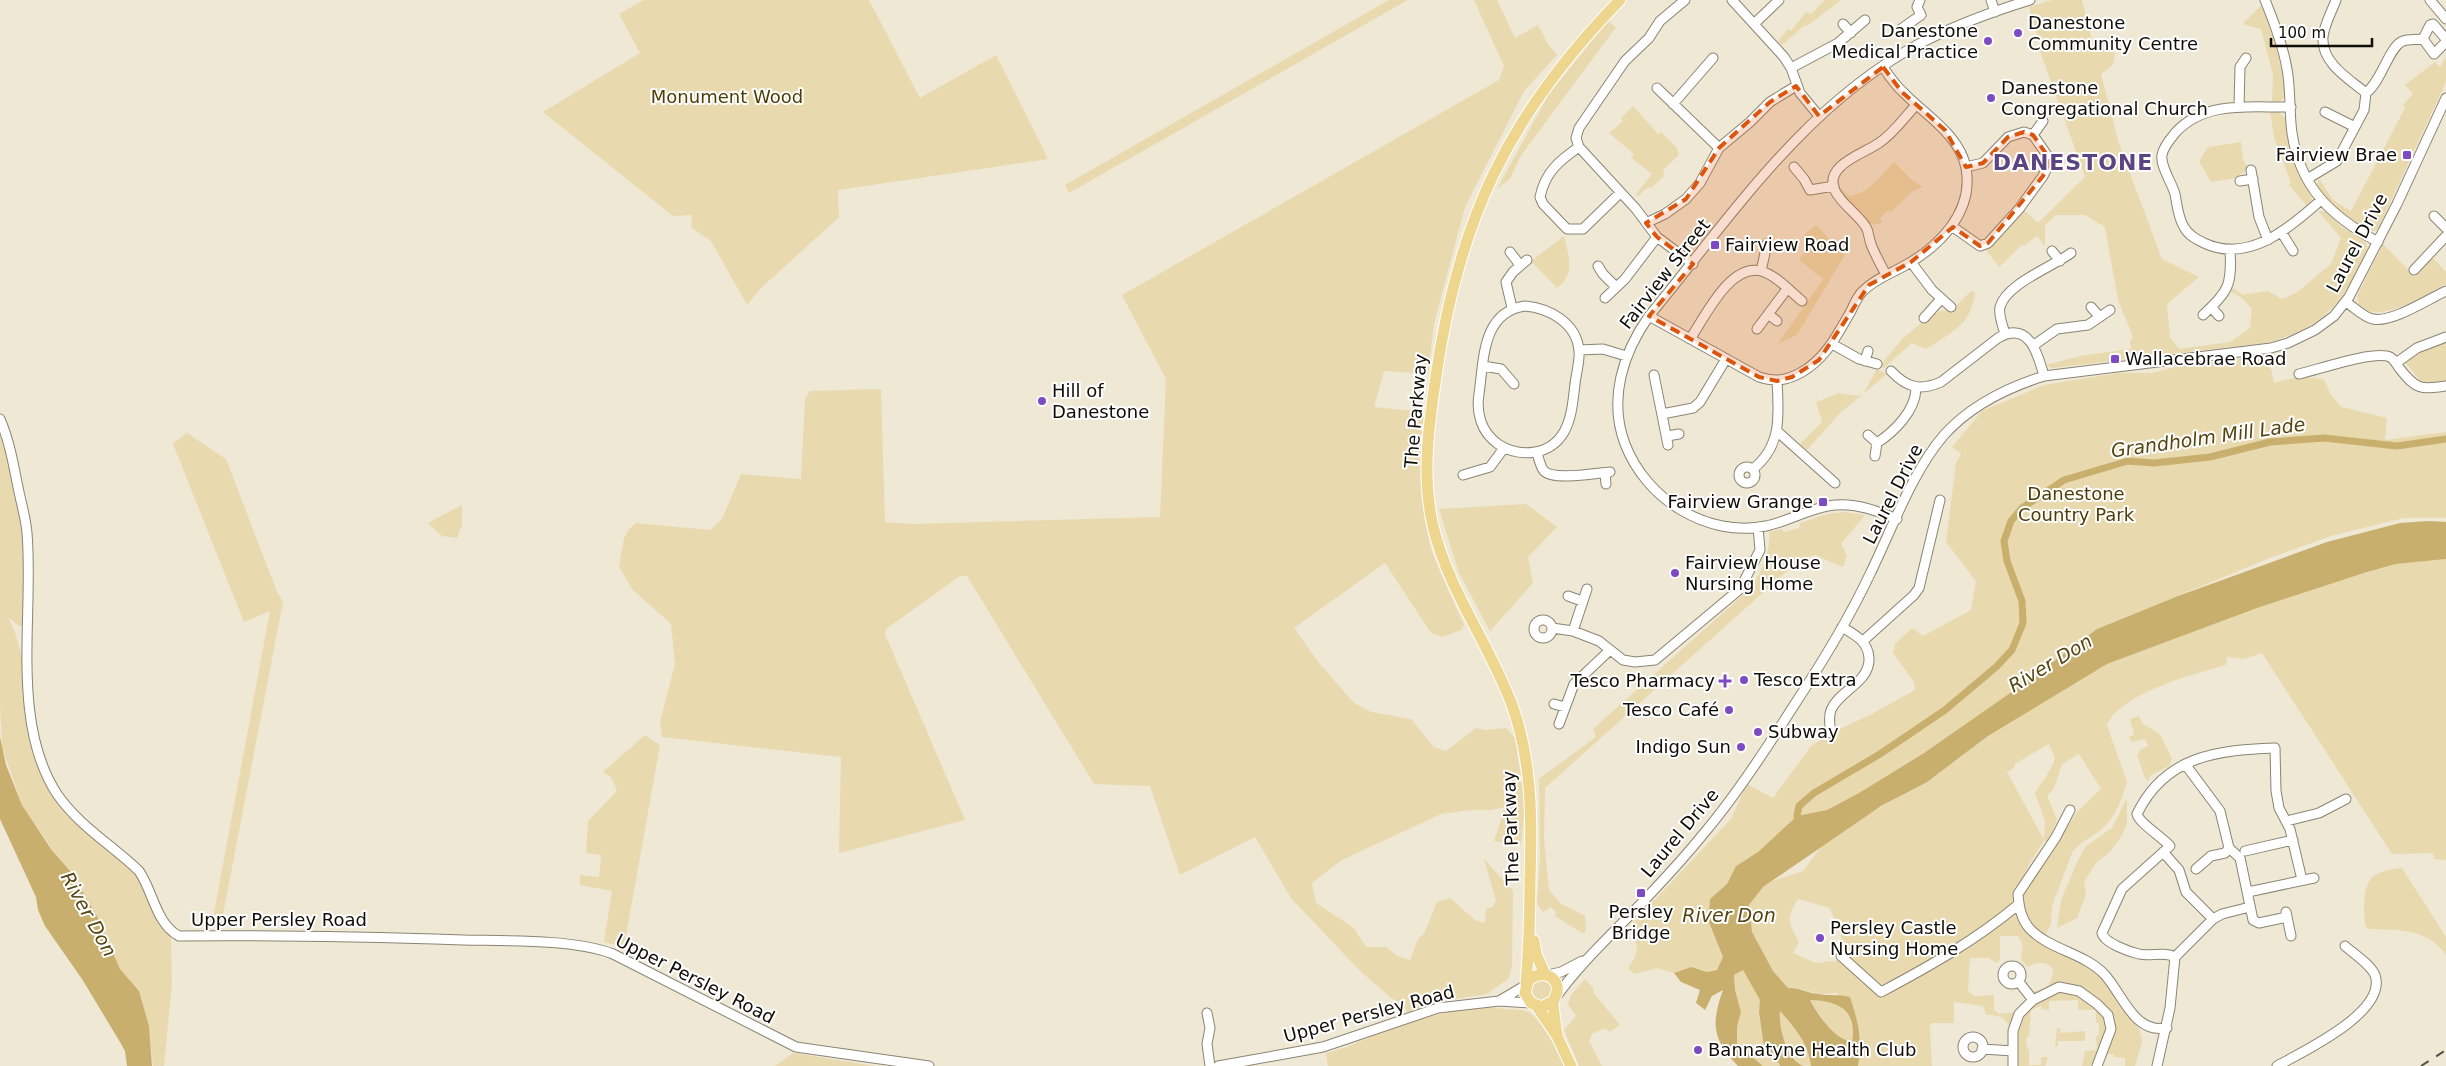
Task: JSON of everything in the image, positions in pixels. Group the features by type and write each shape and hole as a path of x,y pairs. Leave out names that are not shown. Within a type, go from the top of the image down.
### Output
{"main road":[{"name":"The Parkway","path":"1530,917 1532,828 1526,762 1513,707 1492,656 1460,598 1438,546 1427,482 1428,434 1449,299 1460,256 1483,195 1515,130 1550,80 1587,35 1620,0"},
{"path":"1530,917 1536,954 1546,975 1556,984 1554,999 1557,1036"},
{"path":"1530,917 1525,993 1557,1036 1571,1066"},
{"path":"1526,984 1534,976 1546,975"},
{"path":"1533,1004 1542,1006 1554,999"}],"street":[{"path":"1685,0 1660,21 1649,38 1625,61 1579,128 1576,138 1580,147 1636,209 1657,237 1693,264"},
{"path":"1732,0 1784,57 1791,68 1796,86 1819,116"},
{"path":"1754,24 1779,0"},
{"path":"1901,29 1921,15 1918,7 1920,0"},
{"path":"1991,0 1995,12"},
{"name":"Fairview Street","path":"1897,519 1874,510 1834,505 1758,527 1720,527 1693,518 1668,502 1642,475 1627,449 1620,422 1618,397 1621,371 1634,337 1649,316 1772,164 1819,116 1883,67 1929,40 1995,12 2030,0"},
{"path":"2265,0 2280,39 2287,69 2292,133 2297,155 2307,179 2321,200 2350,227 2378,242"},
{"path":"2336,0 2323,36 2326,54 2336,68 2366,93"},
{"path":"2430,0 2446,19"},
{"path":"1791,68 1817,56 1851,33 1865,20"},
{"path":"1843,24 1851,33"},
{"path":"2433,24 2446,41 2434,54 2423,39 2430,25 2433,24"},
{"path":"2307,179 2337,161 2364,110 2366,93 2378,82 2394,48 2402,42 2423,39"},
{"path":"1673,104 1712,58"},
{"path":"2239,107 2240,67 2246,58"},
{"path":"1649,316 1759,377 1777,381 1792,377 1819,360 1832,344 1861,293 1886,275 1911,262 1942,239 1953,227 1964,195 1966,167 1954,143 1944,130 1902,92 1883,67"},
{"path":"1646,223 1664,214 1686,199 1700,183 1719,148 1770,102 1796,86"},
{"path":"1657,88 1719,148"},
{"name":"Laurel Drive","path":"1554,999 1589,958 1706,832 1791,710 1842,627 1924,461 1950,429 1979,404 2008,388 2044,376 2271,348 2288,343 2315,330 2334,316 2358,284 2446,98"},
{"path":"1886,275 1874,252 1868,230 1860,217 1840,200 1834,186 1834,178 1840,167 1888,136 1916,105"},
{"path":"2290,107 2239,107 2211,111 2188,122 2170,138 2162,154 2183,226 2196,239 2216,248 2230,249 2251,246 2282,233 2321,200"},
{"path":"2325,112 2355,127"},
{"path":"2033,135 2044,121"},
{"path":"1953,227 1980,246 1988,243 2020,209 2043,176 2048,164 2047,155 2033,135 2024,132 2008,137 1983,163 1966,167"},
{"path":"1580,147 1561,159 1544,182 1540,197 1552,214 1567,229 1583,229 1620,193"},
{"path":"1794,167 1810,190 1834,186"},
{"path":"2240,181 2252,175 2259,217 2268,240"},
{"path":"2434,216 2446,228"},
{"path":"2282,233 2293,251"},
{"path":"2414,270 2446,236"},
{"path":"1605,298 1629,274 1657,237"},
{"path":"1761,272 1767,244"},
{"path":"2203,315 2224,295 2230,282 2230,249"},
{"path":"2052,251 2060,261"},
{"path":"1510,252 1523,263 1506,282 1512,308"},
{"path":"2005,334 2000,308 2005,297 2022,283 2071,254"},
{"path":"1911,262 1941,299 1951,307"},
{"path":"1598,266 1616,287"},
{"path":"1690,339 1728,283 1740,273 1761,272 1802,300"},
{"path":"1757,329 1787,290"},
{"path":"2346,302 2366,316 2380,319 2390,317 2446,291"},
{"path":"1924,318 1941,299"},
{"path":"1538,307 1554,313 1566,324 1579,350 1570,419 1559,438 1537,453 1519,453 1504,448 1492,440 1482,428 1478,414 1478,400 1489,332 1504,313 1512,308 1538,307"},
{"path":"2091,307 2099,316"},
{"path":"2211,307 2218,316"},
{"path":"2034,345 2057,329 2088,325 2110,310"},
{"path":"1768,314 1777,321"},
{"path":"1891,371 1900,381 1916,389 1941,382 2005,334 2023,336 2034,345 2044,376"},
{"path":"2396,363 2417,348 2446,337"},
{"path":"1832,344 1866,361 1877,364"},
{"path":"1579,350 1603,349 1626,356"},
{"path":"1866,361 1868,351"},
{"path":"2299,374 2321,373 2376,355 2390,357 2411,383 2417,387 2424,389 2446,386"},
{"path":"1662,414 1693,408 1700,402 1726,359"},
{"path":"1483,366 1501,369 1514,384"},
{"path":"1654,375 1668,445"},
{"path":"1753,470 1761,463 1778,432 1780,420 1777,381"},
{"path":"1875,456 1877,443 1890,435 1905,416 1916,389"},
{"name":"Upper Persley Road","path":"0,419 10,451 27,532 28,686 36,742 43,766 57,793 77,819 139,872 146,881 165,924 171,932 179,936 349,936 582,946 613,954 796,1047 929,1066"},
{"path":"1778,432 1835,483"},
{"path":"1666,436 1679,434"},
{"path":"1868,435 1877,443"},
{"path":"1463,475 1490,467 1504,448"},
{"path":"1537,453 1540,464 1545,472 1554,476 1608,473 1606,484"},
{"path":"1863,641 1914,595 1919,588 1940,500"},
{"path":"1552,628 1573,631 1599,641 1623,660 1649,662 1666,654 1740,589 1760,550 1758,527"},
{"path":"1573,631 1587,589"},
{"path":"1568,596 1582,601"},
{"path":"1830,733 1830,711 1836,701 1866,672 1869,661 1868,650 1863,641 1842,627"},
{"path":"1559,724 1574,684 1610,650"},
{"path":"1554,704 1565,707"},
{"path":"2212,919 2186,892 2179,870 2160,835 2141,820 2137,814 2145,798 2157,783 2185,764 2207,754 2234,749 2275,748 2276,790 2279,808 2287,821 2302,880"},
{"path":"2185,764 2220,811 2230,848 2240,858 2250,907 2256,922 2287,914 2291,936"},
{"path":"2287,821 2319,813 2346,799"},
{"path":"2070,810 2056,837 2018,894 2020,914 2031,930 2096,967 2105,975 2139,1022 2157,1030 2167,1028"},
{"path":"2245,851 2293,840"},
{"path":"2196,869 2210,856 2225,853 2230,848"},
{"path":"2166,849 2122,889 2102,936 2137,954 2164,954 2175,957"},
{"path":"2248,892 2314,878"},
{"path":"1842,956 1881,992 1951,953 1987,930 2019,904"},
{"path":"2157,1066 2167,1028 2175,957 2212,919 2222,914 2250,907"},
{"path":"2277,1066 2350,1023 2374,995 2376,982 2372,970 2345,946"},
{"name":"Laurel Drive","path":"1546,975 1562,972 1589,958"},
{"path":"2019,982 2033,1000"},
{"name":"Upper Persley Road","path":"1498,1002 1526,984"},
{"path":"2013,1066 2013,1031 2023,1008 2054,988 2066,987 2079,991 2104,1010 2110,1021 2111,1029 2097,1066"},
{"name":"Upper Persley Road","path":"1218,1066 1323,1048 1438,1008 1498,1002 1533,1004"},
{"path":"1208,1013 1210,1028 1207,1044 1210,1066"},
{"path":"1982,1049 2013,1051"}],"highlighted area":[{"path":"1883,67 1902,92 1945,130 1966,167 1983,163 2008,137 2024,132 2033,135 2047,155 2049,164 2043,176 1988,243 1980,246 1953,227 1911,262 1869,285 1819,360 1792,377 1777,381 1759,377 1649,316 1693,264 1657,237 1646,223 1686,199 1719,148 1770,102 1796,86 1819,116"}],"green space":[{"name":"Monument Wood","path":"644,0 869,0 920,98 996,55 1048,159 838,190 839,217 759,290 747,305 711,241 691,227 692,215 673,216 543,112 640,53 619,14"},
{"path":"1389,0 1408,0 1069,193 1065,185"},
{"path":"1474,0 1497,0 1515,38 1538,25 1548,44 1557,55 1524,91 1465,207 1434,324 1428,374 1384,371 1374,407 1425,412 1420,465 1425,523 1434,557 1464,625 1461,630 1442,637 1431,633 1385,563 1294,628 1319,663 1354,703 1371,712 1411,719 1434,747 1446,751 1476,728 1486,730 1506,728 1515,738 1525,804 1521,845 1494,841 1505,807 1441,814 1340,861 1312,883 1316,903 1354,928 1366,947 1386,947 1397,956 1410,960 1418,939 1424,934 1437,902 1450,898 1475,920 1485,923 1486,909 1493,907 1496,900 1484,859 1513,891 1512,967 1508,979 1487,994 1443,1001 1408,1014 1401,1003 1391,998 1359,970 1291,898 1255,837 1180,875 1150,786 1094,784 967,576 960,576 886,629 885,634 965,820 839,853 841,757 662,737 660,722 675,664 671,624 633,590 619,567 624,538 629,529 636,523 710,530 722,519 741,474 801,479 805,399 810,391 881,389 885,522 912,524 1160,517 1166,379 1122,295 1499,80 1504,66"},
{"path":"1825,0 1841,0 1807,26 1805,25 1782,45 1778,41 1788,29 1791,31 1806,12 1811,14"},
{"path":"2052,0 2082,0 2092,40 2108,42 2115,53 2113,65 2101,74 2119,144 2162,259 2199,277 2167,304 2170,337 2179,349 2230,342 2250,328 2252,309 2242,298 2231,292 2233,288 2243,295 2268,291 2282,299 2296,293 2331,264 2341,238 2318,211 2324,211 2343,228 2365,240 2368,250 2349,285 2329,311 2303,329 2266,343 2052,368 2046,365 2080,356 2131,349 2130,341 2133,337 2118,300 2105,227 2085,215 2056,215 2045,225 2045,246 2037,236 2024,246 2022,245 1999,267 1985,249 2024,210 2038,223 2085,177 2040,51 2039,39 2032,22 2029,7"},
{"path":"2262,5 2282,72 2285,96 2281,101 2272,102 2273,74 2261,29 2245,25 2244,22"},
{"path":"1608,21 1616,27 1520,157 1510,179 1497,189 1549,94"},
{"path":"2446,57 2446,82 2378,229 2370,232 2345,216 2327,201 2318,185 2319,178 2333,200 2351,211 2405,108 2403,105 2413,94 2405,85 2435,62 2440,67"},
{"path":"1633,106 1658,134 1661,132 1677,148 1679,155 1663,170 1664,176 1651,188 1648,187 1638,196 1636,194 1652,174 1631,158 1634,154 1609,133 1623,121 1621,118"},
{"path":"2278,111 2286,119 2288,144 2296,167 2312,199 2307,206 2289,185 2291,183 2274,137 2270,112"},
{"path":"2241,142 2243,159 2248,169 2236,178 2211,182 2199,161 2208,147"},
{"path":"1894,162 1911,179 1923,187 1913,191 1892,211 1887,211 1880,218 1882,222 1874,225 1868,223 1841,197 1838,185 1849,196 1863,192"},
{"path":"1816,225 1845,255 1797,335 1778,344 1823,279 1799,260 1806,249 1804,235"},
{"path":"1564,236 1570,265 1567,277 1557,288 1531,261"},
{"path":"2383,244 2415,277 2432,257 2446,272 2446,284 2410,303 2390,310 2372,312 2359,305 2357,296"},
{"path":"1971,291 1975,292 1970,312 1965,320 1952,332 1926,349 1912,343 1884,368 1880,366 1903,338 1927,318 1940,311 1952,310"},
{"path":"2446,342 2446,381 2422,383 2405,362 2425,350"},
{"name":"Danestone Country Park","path":"2268,355 2274,383 2299,378 2324,380 2330,393 2341,407 2387,418 2385,440 2446,432 2446,518 2404,518 2331,536 2270,558 2097,629 2023,684 1924,753 1859,793 1827,810 1797,817 1758,852 1736,866 1727,884 1710,899 1708,920 1723,957 1717,970 1707,972 1691,967 1674,973 1657,968 1634,974 1628,968 1637,950 1633,923 1731,819 1747,784 1773,798 1811,746 1831,733 1872,714 1915,690 1914,682 1893,653 1895,644 1912,628 1923,636 1971,610 1976,581 1946,542 1956,463 1961,454 1952,447 1982,411 2044,385 2119,373 2152,373 2182,365"},
{"path":"1877,369 1887,374 1863,394"},
{"path":"1839,393 1858,396 1863,394 1840,413 1807,450 1800,444 1822,422 1816,402"},
{"path":"0,430 5,442 24,536 25,624 19,626 8,617 16,635 26,673 30,727 65,809 83,830 135,872 143,883 171,936 172,984 164,1066 153,1066 149,1026 139,991 120,969 98,918 71,872 52,849 22,805 2,747 0,703"},
{"path":"187,433 226,459 277,592 283,602 221,925 212,924 270,611 244,622 173,444"},
{"path":"1526,504 1557,527 1528,557 1533,583 1490,631 1459,573 1439,509"},
{"path":"462,505 462,525 457,538 442,536 428,523"},
{"path":"1844,512 1865,515 1841,544 1847,555 1843,567 1815,555 1798,561 1545,788 1544,839 1549,889 1560,903 1585,916 1586,932 1582,933 1555,916 1556,912 1551,907 1543,912 1537,904 1540,860 1539,779 1596,737 1593,729 1752,587 1767,554 1769,532 1781,529 1785,532 1799,528 1800,523 1827,514"},
{"path":"2446,559 2446,860 2434,859 2433,853 2392,854 2262,653 2243,659 2227,657 2226,665 2160,686 2142,694 2127,703 2107,725 2127,782 2121,801 2108,824 2079,845 2072,853 2052,906 2051,924 2043,942 2092,968 2104,977 2140,1031 2142,1042 2135,1066 2125,1066 2125,1058 2114,1057 2114,1054 2107,1054 2106,1052 2113,1019 2060,984 2038,994 2030,992 2044,989 2049,984 2053,969 2051,966 2041,963 2028,967 2021,960 2023,945 2018,936 2000,936 2000,960 1996,963 1989,958 1970,958 1968,991 1974,996 1994,995 1994,1010 1999,1014 2015,1012 2009,1026 2000,1017 1986,1015 1983,1006 1954,1002 1954,1023 1932,1023 1930,1026 1932,1066 1858,1066 1860,1043 1857,1027 1837,993 1819,994 1796,988 1788,988 1773,971 1752,932 1749,905 1763,887 1772,881 1803,871 1821,847 1853,824 1954,762 1988,736 2107,664 2257,608 2396,564","holes":["2049,744 2055,758 2049,772 2035,793 2045,821 2044,840 2007,772 2014,768 2015,764","2079,754 2101,789 2077,812 2025,891 2019,887 2029,864 2044,841 2049,841 2057,819 2047,796 2054,788 2062,764","1798,899 1830,908 1841,935 1845,964 1840,960 1816,963 1793,953 1799,942 1791,925 1790,916"]},
{"path":"2139,716 2143,724 2160,734 2172,759 2169,766 2151,775 2148,781 2145,778 2137,755 2140,750 2148,746 2145,739 2132,742 2129,737 2134,735 2130,719"},
{"path":"645,735 660,745 624,947 604,942 612,891 580,885 580,875 599,877 601,855 586,853 588,821 617,791 611,777 603,772"},
{"path":"2127,798 2127,824 2121,837 2110,852 2096,863 2084,882 2086,895 2077,918 2057,928 2061,900 2078,860 2086,846 2112,828"},
{"path":"2402,868 2446,937 2446,955 2439,946 2421,935 2411,932 2367,929 2364,918 2364,906 2366,888 2369,882 2377,874 2384,871"},
{"path":"1743,970 1761,1000 1759,1012 1765,1054 1779,1063 1780,1066 1763,1066 1737,1045 1737,1027 1741,1012 1735,990 1734,975"},
{"path":"1585,979 1594,989 1593,992 1620,1025 1610,1032 1604,1028 1592,1034 1589,1041 1602,1066 1579,1066 1564,1030 1576,1016 1568,1004 1571,995"},
{"path":"1542,980 1549,983 1552,990 1549,997 1542,1000 1535,997 1532,990 1535,983"},
{"path":"2055,991 2078,993 2105,1016 2108,1029 2097,1059 2090,1066 2082,1066 2085,1051 2097,1050 2096,1036 2099,1035 2099,1023 2096,1023 2096,1010 2078,1010 2078,1000 2049,1001 2049,1010 2041,1009 2041,1006 2031,1010 2029,1037 2026,1037 2027,1049 2029,1049 2029,1065 2041,1065 2041,1057 2048,1057 2045,1066 2017,1066 2018,1029 2025,1013"},
{"path":"1810,1000 1829,1002 1843,1009 1851,1022 1853,1031 1852,1042 1845,1040 1833,1031"},
{"path":"1490,1007 1529,1012 1547,1034 1564,1066 1328,1066 1326,1053 1399,1026 1444,1013"},
{"path":"1780,1011 1804,1043 1811,1066 1800,1065 1787,1046 1780,1026"},
{"path":"2057,1028 2060,1028 2060,1033 2085,1031 2085,1041 2058,1041 2058,1046 2055,1046"},
{"path":"793,1053 875,1066 775,1066"}],"water":[{"name":"River Don","path":"2446,522 2446,559 2396,564 2367,572 2257,608 2107,664 1988,736 1927,782 1881,806 1763,887 1749,905 1752,932 1773,971 1788,988 1796,988 1818,994 1850,997 1859,1031 1858,1066 1811,1066 1804,1043 1780,1011 1782,1034 1788,1050 1798,1063 1804,1066 1780,1066 1779,1063 1765,1054 1759,1012 1760,1000 1743,970 1734,975 1735,990 1741,1012 1737,1027 1737,1044 1763,1066 1738,1066 1729,1056 1723,1048 1716,1031 1717,1012 1723,990 1712,996 1705,1010 1696,1003 1700,990 1681,982 1674,973 1691,967 1707,972 1717,970 1723,957 1708,920 1710,899 1727,884 1736,866 1758,852 1797,816 1827,810 1859,793 1924,753 2023,684 2097,629 2178,596 2327,542 2400,523","holes":["1810,1000 1837,1005 1849,1015 1852,1022 1852,1042 1845,1040 1833,1031 1822,1019"]},
{"name":"River Don","path":"0,737 6,765 22,805 51,849 71,872 98,918 120,969 139,991 149,1026 152,1066 127,1066 125,1051 120,1042 82,979 45,926 38,910 36,897 0,819"}],"waterway":[{"name":"Grandholm Mill Lade","path":"1797,816 1799,806 1814,793 1880,754 1945,710 1996,667 2012,650 2023,623 2022,601 2007,561 2004,541 2011,521 2022,508 2064,480 2128,461 2154,463 2210,457 2270,442 2324,438 2397,446 2446,439"}],"railway":[{"path":"2421,1066 2446,1050"}],"place":[{"name":"Danestone Community Centre","path":"2018,33"},
{"name":"Danestone Medical Practice","path":"1988,41"},
{"name":"Danestone Congregational Church","path":"1991,98"},
{"name":"Fairview Brae","path":"2407,155"},
{"name":"Fairview Road","path":"1715,245"},
{"name":"Wallacebrae Road","path":"2115,359"},
{"name":"Hill of Danestone","path":"1042,401"},
{"name":"Fairview Grange","path":"1823,502"},
{"name":"Fairview House Nursing Home","path":"1675,573"},
{"name":"Tesco Extra","path":"1744,680"},
{"name":"Tesco Pharmacy","path":"1725,681"},
{"name":"Tesco Café","path":"1729,710"},
{"name":"Subway","path":"1758,732"},
{"name":"Indigo Sun","path":"1741,747"},
{"name":"Persley Bridge","path":"1641,893"},
{"name":"Persley Castle Nursing Home","path":"1820,938"},
{"name":"Bannatyne Health Club","path":"1698,1050"}],"district":[{"name":"DANESTONE","path":"2073,162"}]}
